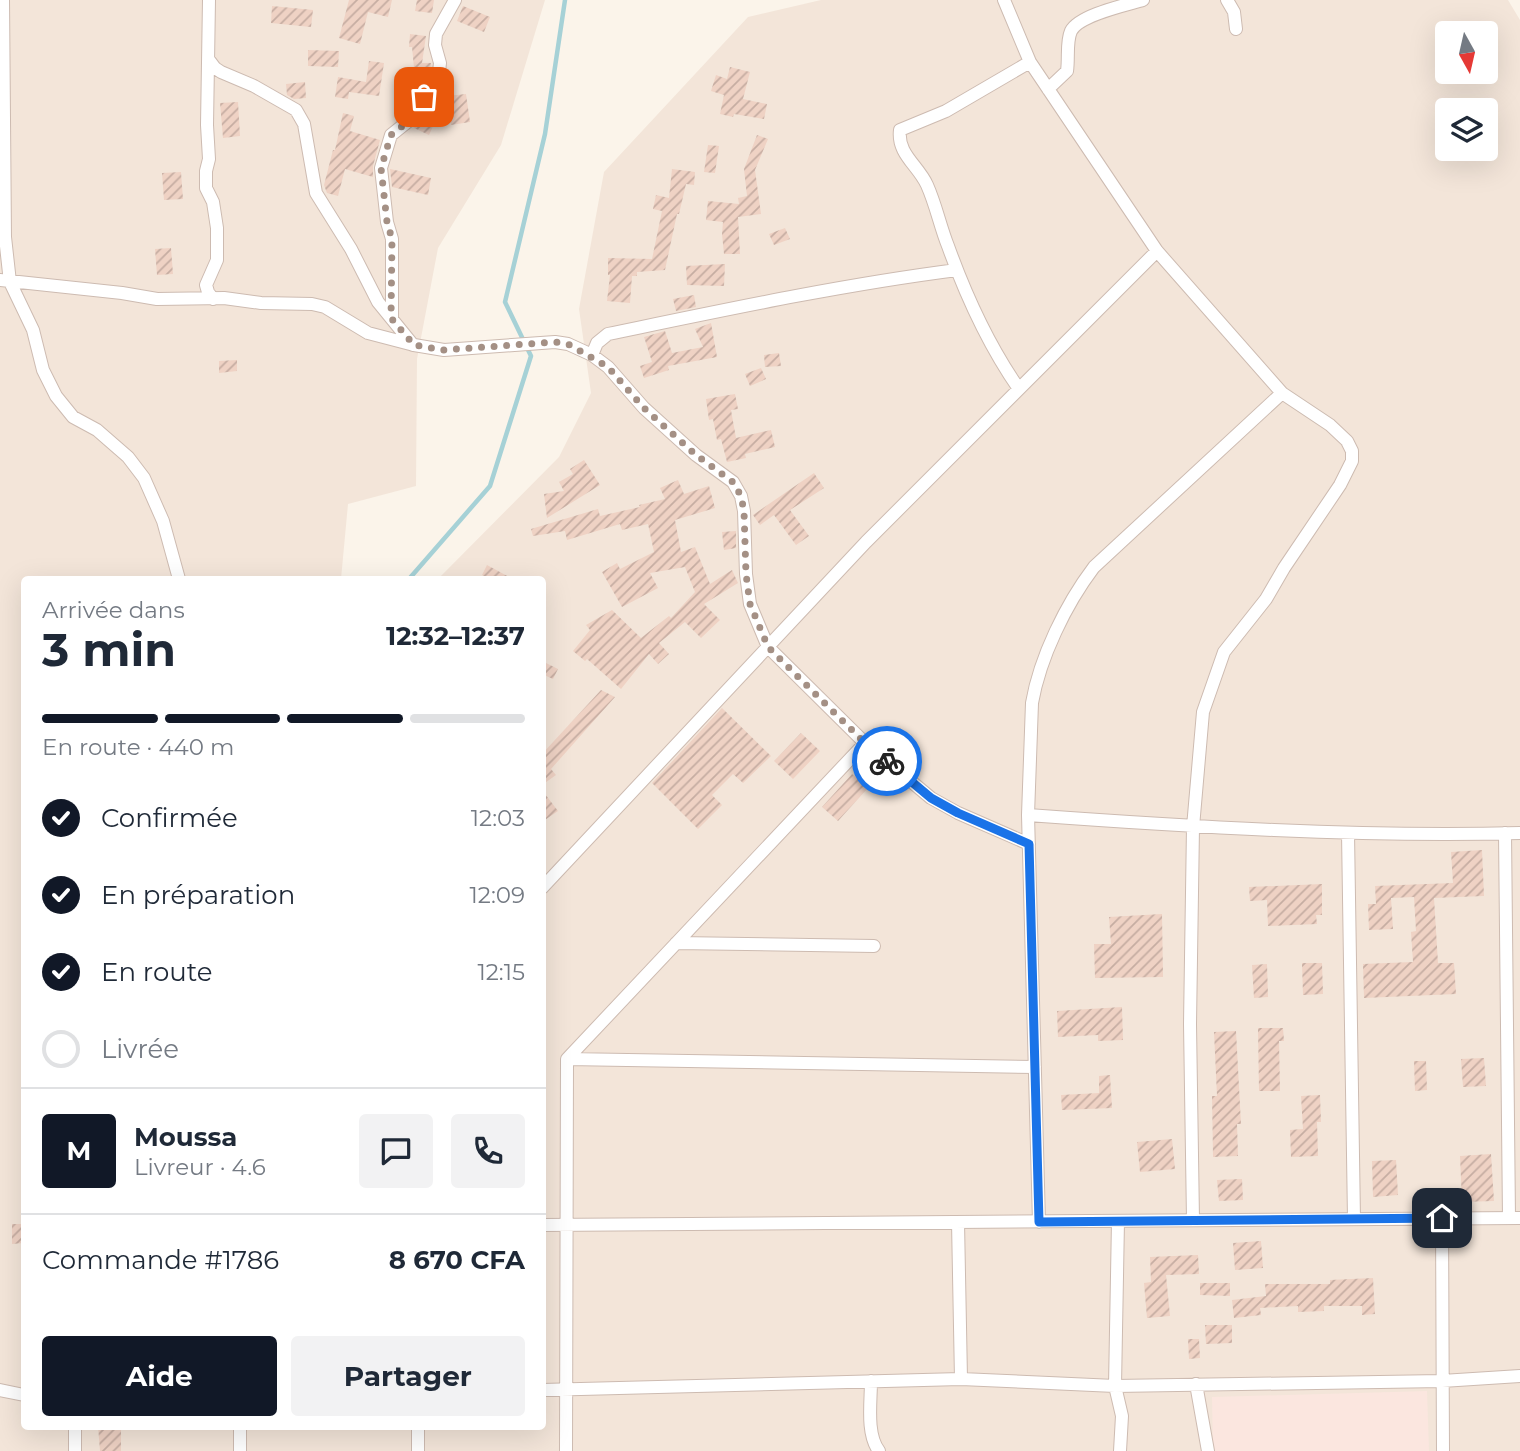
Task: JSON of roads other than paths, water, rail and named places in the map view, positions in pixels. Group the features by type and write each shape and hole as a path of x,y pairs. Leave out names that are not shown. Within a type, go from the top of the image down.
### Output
{"street":[{"path":"3,0 5,281 33,330 43,370 56,396 73,417 97,430 128,457 144,478 163,521 178,576"},
{"path":"209,0 209,159 206,188 217,228 216,260 206,285 213,299"},
{"path":"391,318 392,239 385,208 381,168 391,135 411,119 438,80 440,62 435,45 436,34 454,0"},
{"path":"1004,0 1030,62 1157,251 1282,393 1339,433 1352,451 1352,461 1344,478 1266,599 1224,652 1203,712 1193,827 1193,1220"},
{"path":"1048,89 1067,71 1068,43 1077,24 1098,14 1143,0"},
{"path":"1227,0 1234,12 1236,29"},
{"path":"209,60 221,72 254,86 296,110 304,124 316,193 351,249 367,282 391,318 414,345"},
{"path":"1019,390 1000,363 957,270 927,183 904,152 899,140 900,130 946,111 1030,62"},
{"path":"546,884 866,542 1157,251"},
{"path":"592,355 597,342 608,334 889,279 957,270"},
{"path":"5,281 157,299 312,304 325,307 368,333 414,345 444,350 555,342 568,344 592,355 608,367 644,408 696,455 733,482 741,496 744,511 750,604 768,647 865,743 931,798 958,813 1029,844"},
{"path":"1039,1222 1028,815 1035,686 1061,621 1078,588 1094,567 1282,393"},
{"path":"566,1451 567,1059 865,743"},
{"path":"1028,815 1193,827 1348,833 1520,833"},
{"path":"1348,833 1354,1219"},
{"path":"546,1225 1515,1218 1505,833"},
{"path":"676,943 874,946"},
{"path":"567,1059 1035,1067"},
{"path":"1442,1218 1443,1451"},
{"path":"1118,1221 1115,1386 1122,1416 1120,1451"},
{"path":"958,1222 961,1380"},
{"path":"546,1390 961,1380 1115,1386 1442,1381 1520,1376"},
{"path":"871,1381 871,1417 875,1445 879,1451"},
{"path":"1196,1384 1208,1451"},
{"path":"0,1390 21,1394"},
{"path":"75,1430 75,1451"},
{"path":"240,1430 240,1451"},
{"path":"418,1430 418,1451"}],"waterway":[{"path":"412,576 490,486 531,356 505,302 545,134 565,0"}]}
